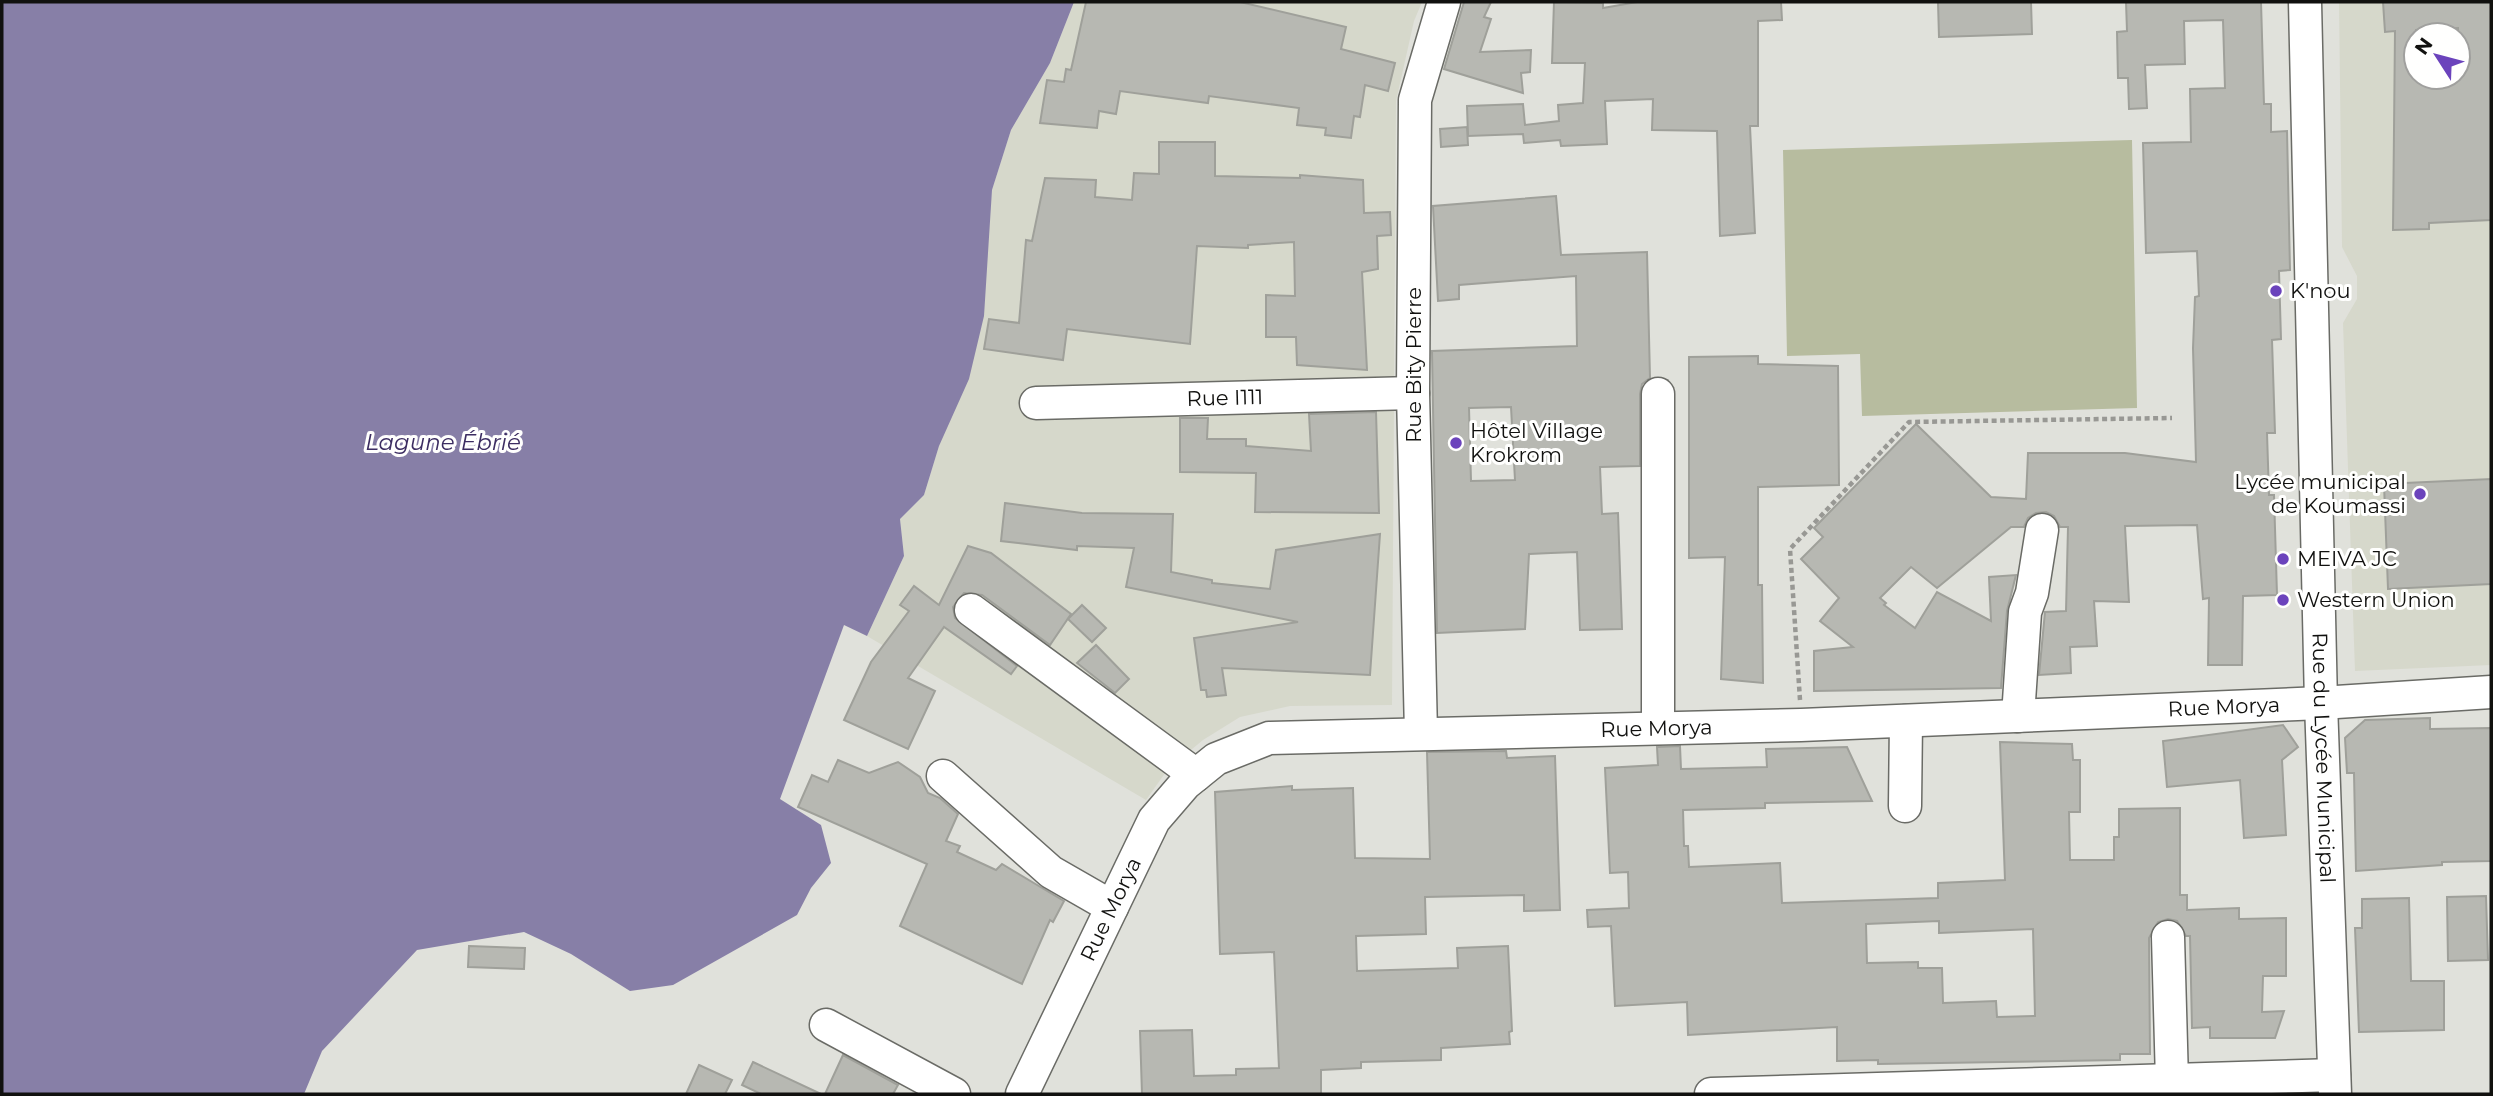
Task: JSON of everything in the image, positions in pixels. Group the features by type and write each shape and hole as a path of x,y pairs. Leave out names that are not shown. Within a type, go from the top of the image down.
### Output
{"street":[{"name":"Rue Bity Pierre","path":"1421,733 1413,393 1415,100 1444,2"},
{"name":"Rue du Lycée Municipal","path":"2305,2 2321,703 2334,1085"},
{"name":"Rue I111","path":"1036,403 1413,393"},
{"path":"1658,394 1658,728"},
{"path":"2018,716 2025,612 2032,593 2042,530"},
{"path":"971,610 1196,775"},
{"name":"Rue Morya","path":"1022,1094 1154,820 1196,775 1216,759 1269,738 1801,725 2321,703 2491,692"},
{"path":"1905,806 1906,721"},
{"path":"943,776 1051,872 1112,907"},
{"path":"2168,937 2172,1081"},
{"path":"826,1025 954,1094"},
{"path":"1711,1094 2172,1081 2334,1085"}],"path":[{"path":"1801,725 1790,549 1909,422 2172,418"}],"shaded area":[{"path":"1074,2 1422,2 1414,21 1396,101 1392,705 1290,706 1240,717 1203,740 1168,769 1146,800 867,636 904,556 900,519 924,495 939,446 986,246 992,190 1011,130 1050,63"},
{"name":"Lycée municipal de Koumassi","path":"2339,2 2491,2 2491,665 2355,671 2343,323 2357,299 2357,276 2342,247"}],"green space":[{"path":"2132,140 2137,408 1862,416 1860,354 1787,356 1783,150"}],"water":[{"name":"Lagune Ébrié","path":"2,2 1074,2 1050,63 1011,130 992,190 984,316 969,379 939,446 924,495 900,519 904,556 867,636 844,625 780,799 821,825 831,863 811,888 797,915 673,985 630,991 571,954 524,932 417,950 322,1051 304,1094 2,1094"}],"building":[{"path":"1086,2 1240,2 1346,27 1341,49 1395,63 1388,91 1365,85 1360,117 1354,116 1351,138 1325,135 1326,128 1297,125 1299,108 1209,96 1208,103 1120,91 1116,114 1099,111 1097,128 1040,123 1047,80 1064,82 1066,69 1071,70"},
{"path":"1464,2 1491,2 1484,17 1491,19 1480,52 1531,50 1530,72 1521,73 1523,93 1444,69"},
{"path":"1554,2 1603,3 1603,8 1637,2 1781,2 1782,20 1758,21 1758,126 1750,126 1755,233 1720,236 1717,131 1652,130 1653,99 1605,101 1607,144 1561,146 1560,140 1524,143 1523,134 1468,136 1467,106 1523,104 1525,125 1559,121 1558,105 1583,103 1585,63 1552,63"},
{"path":"1938,2 2031,2 2032,34 1939,37"},
{"path":"2126,2 2261,2 2264,104 2271,104 2271,132 2287,131 2290,270 2279,271 2281,339 2272,340 2275,433 2267,433 2269,495 2274,495 2277,595 2243,596 2242,665 2208,665 2209,598 2203,599 2197,525 2125,526 2129,602 2094,601 2097,646 2070,647 2071,673 2039,675 2045,612 2066,611 2068,527 2060,527 2054,516 2046,512 2036,513 2028,518 2024,527 2011,527 1937,588 1911,567 1880,598 1886,603 1884,605 1915,628 1937,592 1991,621 1989,577 2016,575 2007,611 2001,688 1814,691 1814,651 1853,647 1820,621 1839,598 1801,559 1823,537 1814,528 1916,424 1991,497 2026,499 2028,453 2125,453 2196,462 2193,348 2195,297 2199,296 2197,251 2146,253 2143,143 2191,142 2190,89 2225,88 2223,20 2184,21 2185,64 2145,65 2147,108 2129,109 2128,78 2118,78 2117,32 2127,31"},
{"path":"2383,2 2491,2 2491,220 2429,223 2429,229 2393,230 2395,31 2385,32"},
{"path":"1467,127 1468,145 1441,147 1440,129"},
{"path":"1159,142 1215,142 1215,176 1300,178 1300,175 1363,180 1364,213 1390,212 1391,235 1377,236 1378,269 1362,272 1367,370 1297,365 1296,337 1266,337 1266,295 1295,296 1294,242 1248,245 1248,248 1197,246 1190,344 1067,329 1063,360 984,349 989,319 1019,323 1026,240 1032,241 1045,178 1096,180 1095,197 1132,200 1134,173 1159,174"},
{"path":"1556,196 1561,255 1647,252 1650,378 1642,384 1640,394 1640,466 1600,467 1602,514 1618,513 1622,629 1580,630 1577,552 1529,554 1525,629 1437,633 1432,351 1577,346 1576,276 1459,285 1459,299 1438,301 1433,206","holes":["1511,407 1515,480 1471,481 1469,408"]},
{"path":"1758,356 1758,364 1838,366 1839,485 1758,487 1758,585 1762,585 1763,683 1721,679 1725,557 1689,558 1689,357"},
{"path":"1376,412 1379,513 1255,512 1256,473 1180,472 1180,418 1208,418 1207,439 1246,439 1246,446 1311,451 1309,414"},
{"path":"2491,479 2491,584 2388,589 2384,484"},
{"path":"1005,503 1082,513 1173,514 1171,572 1212,580 1212,583 1270,589 1276,550 1380,534 1370,675 1222,668 1226,695 1207,697 1206,690 1201,690 1194,638 1298,622 1126,587 1134,548 1077,546 1077,550 1001,541"},
{"path":"968,546 991,553 1071,614 1050,645 982,595 964,593 953,607 955,618 1017,666 1011,674 944,627 908,678 935,691 908,749 844,720 871,662 909,611 900,605 914,586 939,605"},
{"path":"1082,605 1106,628 1092,642 1068,619"},
{"path":"1096,645 1129,679 1115,693 1077,663"},
{"path":"2430,718 2430,729 2491,728 2491,861 2442,862 2442,865 2356,871 2354,773 2347,773 2345,738 2365,720"},
{"path":"2283,725 2298,747 2282,760 2286,835 2244,838 2240,780 2167,787 2163,741"},
{"path":"2000,742 2072,744 2073,760 2080,760 2080,812 2069,812 2070,860 2114,860 2114,837 2119,837 2119,809 2180,808 2180,895 2187,895 2187,910 2239,908 2239,919 2286,918 2286,976 2263,976 2262,1012 2284,1011 2275,1038 2210,1038 2210,1027 2192,1028 2190,936 2186,936 2177,921 2168,919 2158,922 2149,938 2150,1054 2120,1054 2120,1060 1878,1064 1878,1060 1837,1061 1837,1027 1688,1035 1687,1002 1615,1006 1611,926 1588,927 1587,910 1629,908 1628,872 1610,873 1605,768 1658,765 1657,747 1680,746 1681,769 1767,767 1766,749 1847,747 1872,801 1765,803 1765,808 1683,810 1684,846 1688,846 1689,867 1780,863 1782,903 1938,898 1938,883 2005,880","holes":["1939,921 1939,933 2033,929 2035,1016 1997,1017 1996,1001 1943,1003 1942,968 1918,968 1918,962 1867,963 1866,924"]},
{"path":"1506,751 1507,758 1555,756 1560,910 1524,911 1524,895 1425,897 1426,934 1356,936 1357,971 1458,968 1457,948 1508,946 1512,1031 1509,1032 1510,1044 1441,1048 1441,1060 1361,1062 1361,1068 1321,1070 1321,1094 1142,1094 1140,1031 1192,1030 1194,1076 1236,1075 1236,1069 1279,1068 1274,952 1220,954 1215,792 1292,786 1292,790 1353,788 1355,858 1430,859 1427,752"},
{"path":"838,760 869,773 898,762 920,777 928,793 940,798 958,814 946,841 960,846 957,852 996,870 1002,864 1064,901 1053,922 1050,920 1022,984 900,926 927,864 798,807 812,775 828,782"},
{"path":"2486,896 2488,960 2448,961 2447,897"},
{"path":"2409,898 2411,981 2444,981 2444,1030 2359,1032 2355,928 2362,928 2362,899"},
{"path":"469,946 525,948 524,969 468,967"},
{"path":"843,1055 898,1085 893,1094 825,1094"},
{"path":"753,1062 821,1094 761,1094 742,1085"},
{"path":"699,1065 732,1080 725,1094 686,1094"}],"place":[{"name":"K'nou","path":"2276,291"},
{"name":"Hôtel Village Krokrom","path":"1456,443"},
{"name":"Lycée municipal de Koumassi","path":"2420,494"},
{"name":"MEIVA JC","path":"2283,559"},
{"name":"Western Union","path":"2283,600"}]}
